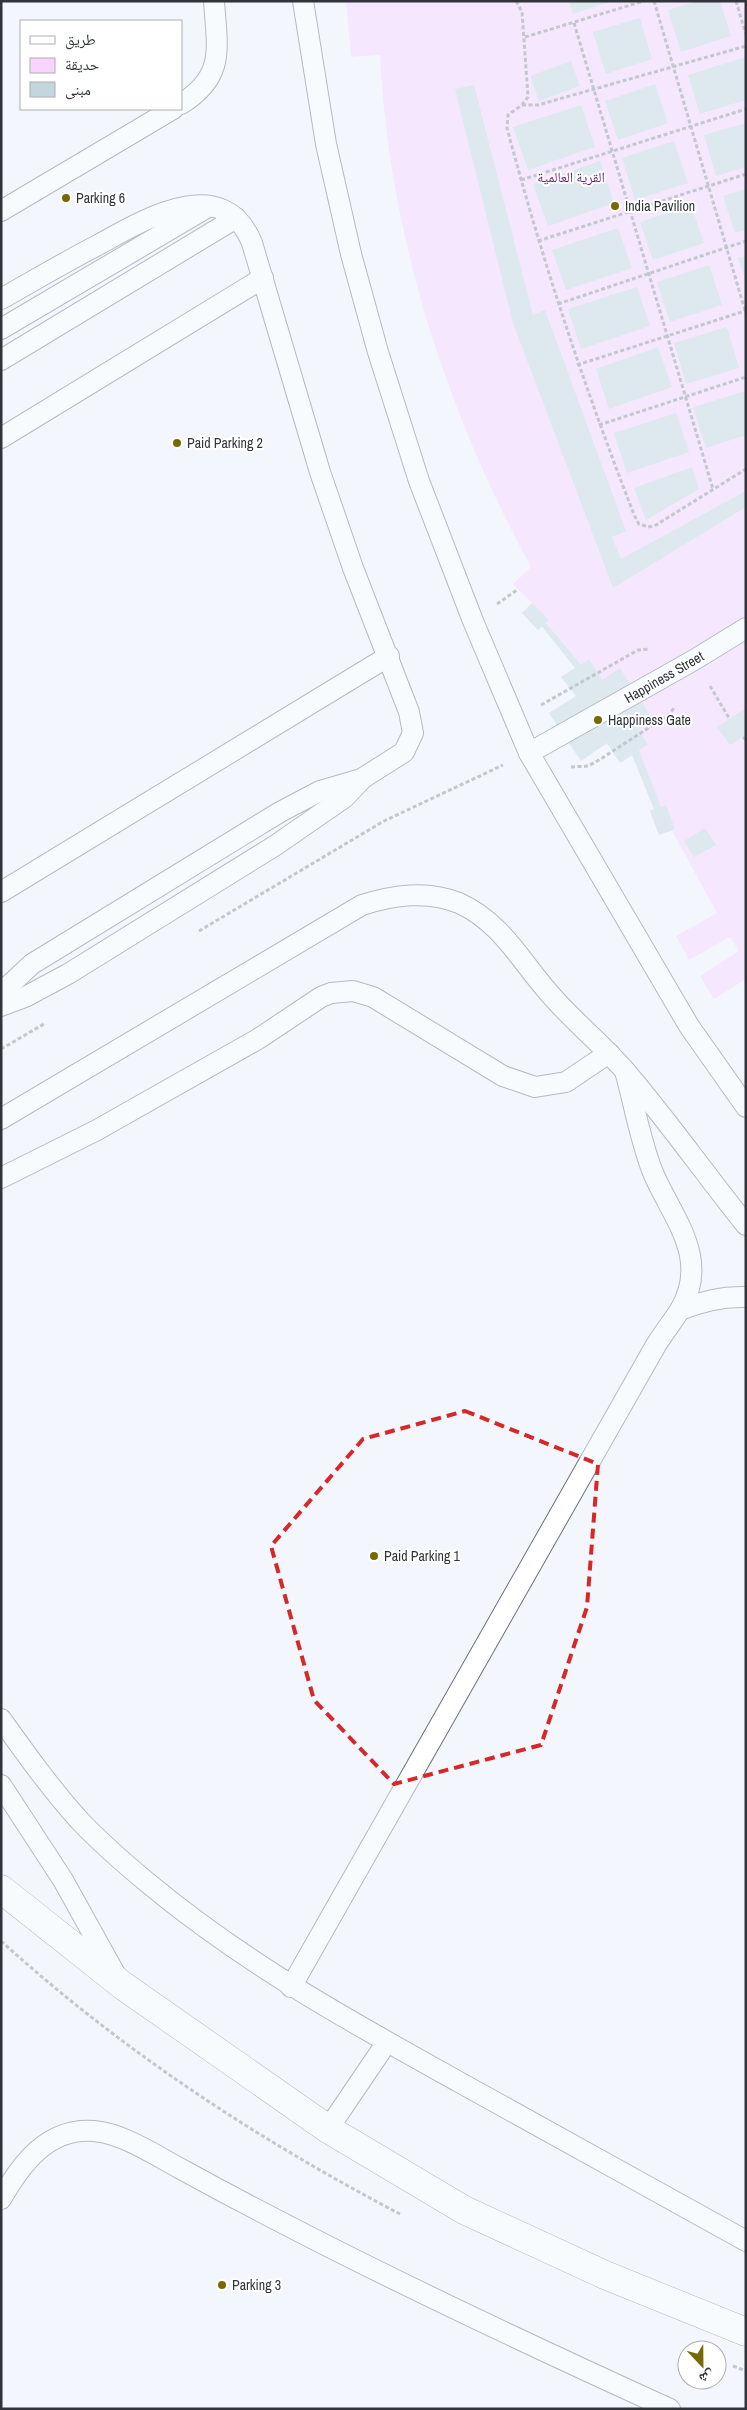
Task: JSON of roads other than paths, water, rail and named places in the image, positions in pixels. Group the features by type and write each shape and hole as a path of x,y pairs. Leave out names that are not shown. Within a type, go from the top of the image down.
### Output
{"street":[{"path":"1,1889 122,1985 328,2129 464,2210 605,2276 746,2332"}],"lane":[{"path":"182,103 206,85 214,71 217,56 214,1"},
{"path":"303,1 326,144 351,254 378,352 426,498 473,622 529,753 689,1026 746,1107"},
{"path":"1,211 171,110"},
{"path":"1,329 210,206"},
{"path":"1,299 139,222 175,208 210,206 236,218 246,229 263,278 320,472 353,568 389,656 412,722 413,733 404,752 363,778 344,798 276,845 47,986 1,1006"},
{"path":"1,360 236,218"},
{"path":"1,438 263,278"},
{"name":"Happiness Street","path":"529,753 694,660 746,628"},
{"path":"1,892 389,656"},
{"path":"1,993 32,964 280,812 320,791 363,778"},
{"path":"1,1119 362,905 387,897 437,897 458,903 477,912 494,925 509,941 547,992 625,1071 668,1123 746,1225"},
{"path":"1,1178 97,1130 258,1039 331,992 352,991 372,998 503,1076 535,1087 566,1082 609,1053"},
{"path":"291,1987 656,1345 680,1310 689,1284 691,1258 687,1240 651,1168 625,1071"},
{"path":"680,1310 703,1301 727,1296 746,1297"},
{"path":"1,1719 36,1768 76,1816 126,1864 180,1910 230,1947 291,1987 387,2042 746,2242"},
{"path":"1,1785 63,1880 122,1985"},
{"path":"328,2129 387,2042"},
{"path":"1,2199 17,2172 41,2146 66,2133 94,2131 121,2139 145,2149 233,2198 414,2290 670,2409"}],"place":[{"name":"Parking 6","path":"66,198"},
{"name":"India Pavilion","path":"615,206"},
{"name":"Paid Parking 2","path":"177,443"},
{"name":"Happiness Gate","path":"598,720"},
{"name":"Paid Parking 1","path":"374,1556"},
{"name":"Parking 3","path":"222,2285"}],"park label":[{"name":"القرية العالمية","path":"571,177"}]}
